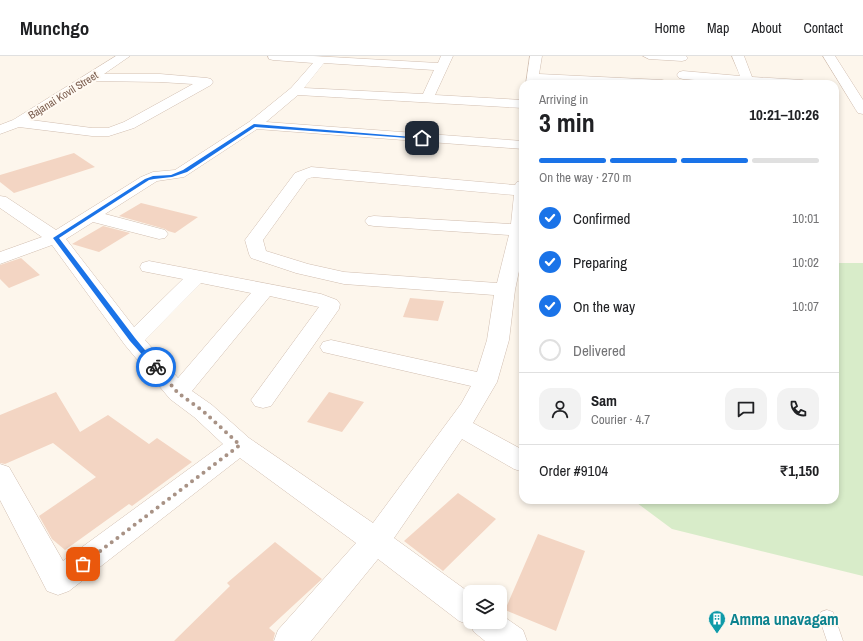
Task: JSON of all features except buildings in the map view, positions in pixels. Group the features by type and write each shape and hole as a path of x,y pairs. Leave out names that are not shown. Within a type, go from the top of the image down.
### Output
{"street":[{"name":"Bajanai Kovil Street","path":"1,130 18,123 124,56"},
{"path":"532,80 536,56"},
{"path":"649,56 682,57 684,79 705,80"},
{"path":"738,56 747,80"},
{"path":"829,56 863,110"},
{"path":"273,57 321,60 347,59 444,62 427,98"},
{"path":"0,258 56,238 153,177 172,176 185,171 254,125 295,91 321,60"},
{"path":"18,123 92,132 109,132 129,125 207,82 160,78 92,77"},
{"path":"839,87 863,89"},
{"path":"295,91 519,104"},
{"path":"254,125 519,145"},
{"path":"505,290 344,278 303,269 258,254 254,240 300,176 311,172 519,191"},
{"path":"0,201 56,238 133,340 178,393 203,411 240,445 376,541 463,606"},
{"path":"92,216 160,234"},
{"path":"290,641 376,541 470,409 485,382 498,340 505,290 519,230 374,221"},
{"path":"149,267 321,300 330,304 329,309 263,400"},
{"path":"133,340 197,276"},
{"path":"178,393 265,289"},
{"path":"331,347 485,382"},
{"path":"458,426 519,460"},
{"path":"0,474 58,582 240,445"},
{"path":"495,629 511,641"}],"lane":[{"path":"827,617 835,641"}],"green space":[{"path":"839,263 863,263 863,576 672,529 638,504 839,504"}],"way so far":[{"path":"83,564 240,445 203,411 178,393 156,367"}],"place":[{"name":"Amma unavagam","path":"717,634"}],"route":[{"path":"156,367 133,340 56,238 147,180 153,177 172,176 185,171 254,125 422,138"}]}
